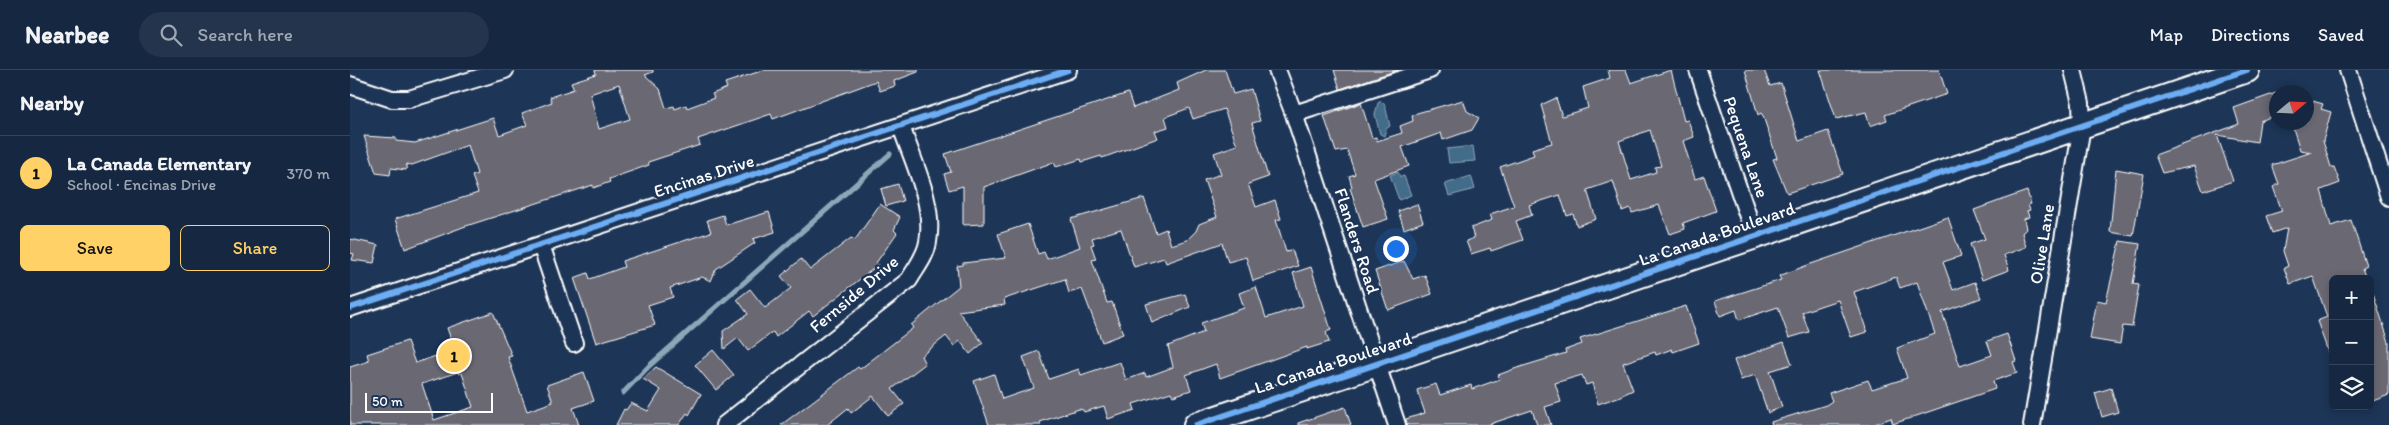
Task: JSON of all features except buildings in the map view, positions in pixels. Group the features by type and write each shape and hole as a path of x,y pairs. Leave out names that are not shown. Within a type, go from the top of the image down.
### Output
{"street":[{"path":"350,85 392,99 408,99 505,70"},
{"name":"Encinas Drive","path":"350,308 1068,70"},
{"name":"Flanders Road","path":"1277,70 1294,114 1397,425"},
{"path":"1294,114 1430,70"},
{"name":"Pequena Lane","path":"1698,70 1755,237"},
{"name":"Olive Lane","path":"2029,424 2082,126 2081,103 2073,70"},
{"name":"La Canada Boulevard","path":"1196,425 2248,70"},
{"path":"2348,70 2389,196"},
{"name":"Fernside Drive","path":"724,425 908,280 922,260 928,243 929,217 902,126"},
{"path":"541,246 574,343"}],"water":[{"path":"1381,101 1385,105 1390,126 1386,129 1384,136 1380,134 1375,115 1378,103"},
{"path":"1473,146 1475,161 1449,163 1447,149"},
{"path":"1398,172 1400,177 1404,176 1411,195 1399,200 1390,175"},
{"path":"1471,176 1475,189 1449,196 1445,184"}],"waterway":[{"path":"623,393 649,366 890,154"}],"cycle path":[{"path":"350,308 1068,70"},
{"path":"1196,425 2247,70"}],"place":[{"name":"La Canada Elementary","path":"454,356"}]}
